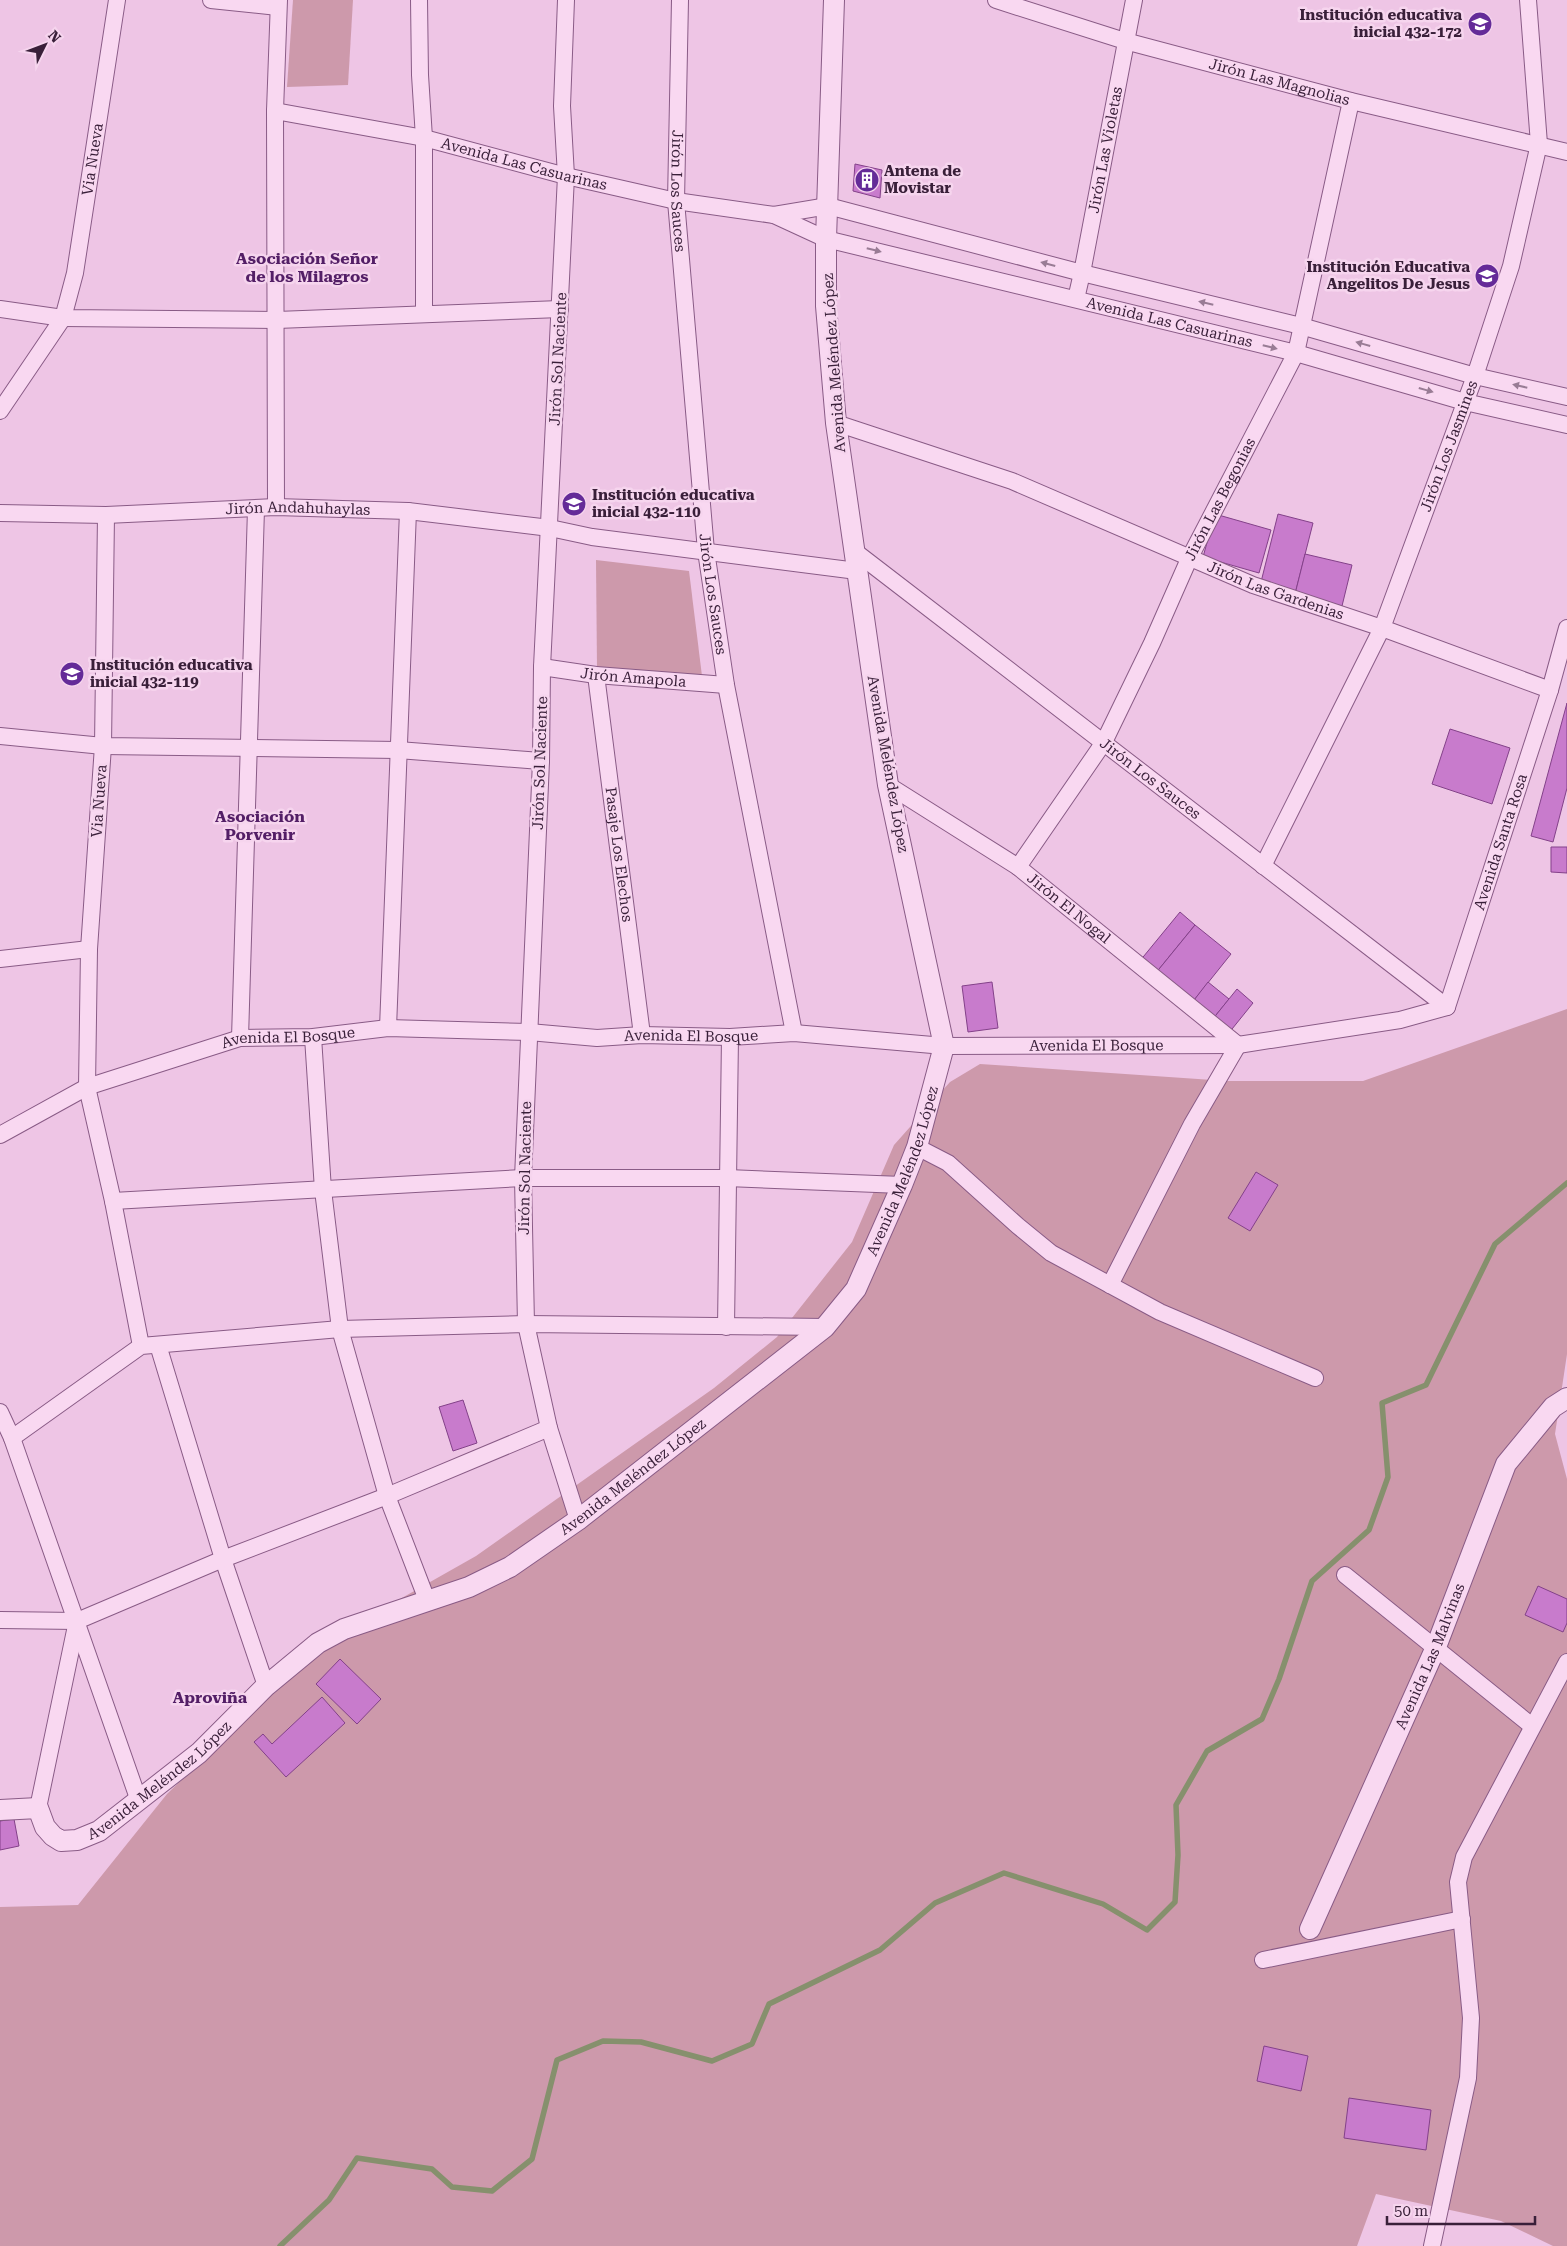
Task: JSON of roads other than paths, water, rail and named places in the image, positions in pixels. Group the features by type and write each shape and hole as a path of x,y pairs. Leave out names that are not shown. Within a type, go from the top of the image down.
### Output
{"street":[{"name":"Via Nueva","path":"0,412 63,318 75,273 117,0"},
{"path":"211,0 278,3 274,111 276,507"},
{"path":"419,0 420,75 424,138 424,314"},
{"name":"Jirón Sol Naciente","path":"566,0 562,106 566,176 542,667 541,761 524,1178 526,1324 549,1428 578,1520"},
{"name":"Jirón Los Sauces","path":"680,0 676,201 706,551 726,685 794,1033"},
{"name":"Avenida Meléndez López","path":"38,1808 45,1828 61,1841 77,1840 99,1831 198,1753 266,1686 318,1643 344,1629 469,1587 510,1567 578,1520 825,1327 856,1289 902,1185 917,1147 944,1046 888,785 836,423 826,306 826,239 834,0"},
{"name":"Jirón Las Magnolias","path":"996,0 1125,41 1351,101 1567,152"},
{"name":"Jirón Las Violetas","path":"1076,299 1134,0"},
{"name":"Jirón Los Jasmines","path":"1264,866 1382,628 1475,376 1511,266 1538,144 1528,0"},
{"name":"Jirón Las Begonias","path":"1018,867 1104,742 1152,643 1189,559 1296,354 1351,101"},
{"name":"Avenida Las Casuarinas","path":"274,111 424,138 566,176 676,201 774,215 826,239 1296,354 1465,402 1567,425"},
{"name":"Avenida Las Casuarinas","path":"774,215 828,206 1082,273 1301,326 1475,376 1567,397"},
{"path":"0,309 63,318 276,320 560,309"},
{"name":"Jirón Las Gardenias","path":"836,423 1012,481 1253,585 1382,628 1550,690"},
{"name":"Jirón Andahuhaylas","path":"0,513 106,514 276,507 408,511 550,528 592,537 706,551"},
{"path":"240,1038 256,509"},
{"path":"388,1028 408,511"},
{"name":"Via Nueva","path":"106,514 103,746 89,949 86,1087 113,1201 141,1346"},
{"name":"Jirón Los Sauces","path":"853,550 1447,1007"},
{"path":"706,551 857,571"},
{"name":"Avenida Santa Rosa","path":"1447,1007 1550,690 1567,628"},
{"name":"Jirón Amapola","path":"542,667 596,675 726,685"},
{"name":"Pasaje Los Elechos","path":"596,675 642,1035"},
{"path":"0,736 103,746 398,750 541,761"},
{"name":"Jirón El Nogal","path":"888,785 1018,867 1238,1045"},
{"path":"0,959 89,949"},
{"name":"Avenida El Bosque","path":"0,1135 86,1087 240,1038 313,1036 388,1028 529,1032 597,1038 642,1035 730,1037 794,1033 944,1046 1238,1045 1400,1020 1447,1007"},
{"path":"313,1036 323,1190 340,1328 387,1496 427,1600"},
{"path":"726,1327 730,1037"},
{"path":"1110,1285 1192,1124 1238,1045"},
{"path":"917,1147 948,1163 1018,1226 1052,1253 1160,1312 1315,1378"},
{"path":"113,1201 524,1178 727,1178 902,1185"},
{"path":"12,1438 141,1346 340,1328 526,1324 825,1327"},
{"path":"158,1345 223,1559 266,1686"},
{"name":"Avenida Las Malvinas","path":"1310,1929 1436,1647 1506,1464 1553,1407 1567,1398"},
{"path":"0,1412 12,1438 139,1801"},
{"path":"0,1620 77,1621 223,1559 387,1496 549,1428"},
{"path":"1345,1576 1436,1647 1532,1726"},
{"path":"0,1810 38,1808 77,1621"},
{"path":"1432,2246 1468,2078 1471,2018 1458,1882 1464,1857 1567,1662"},
{"path":"1262,1960 1462,1919"}],"waterway":[{"path":"280,2246 329,2200 357,2158 432,2169 452,2187 492,2191 532,2159 557,2060 603,2041 641,2042 712,2061 752,2044 769,2004 880,1950 935,1903 1004,1873 1103,1904 1147,1930 1175,1902 1178,1855 1176,1805 1207,1751 1262,1719 1279,1679 1312,1581 1369,1530 1388,1477 1382,1403 1426,1385 1495,1244 1567,1183"}],"place":[{"name":"Institución educativa inicial 432-172","path":"1480,24"},
{"name":"Antena de Movistar","path":"867,180"},
{"name":"Institución Educativa Angelitos De Jesus","path":"1487,276"},
{"name":"Institución educativa inicial 432-110","path":"574,504"},
{"name":"Institución educativa inicial 432-119","path":"72,674"}],"district":[{"name":"Asociación Señor de los Milagros","path":"307,267"},
{"name":"Asociación Porvenir","path":"260,825"},
{"name":"Aproviña","path":"210,1697"}]}
